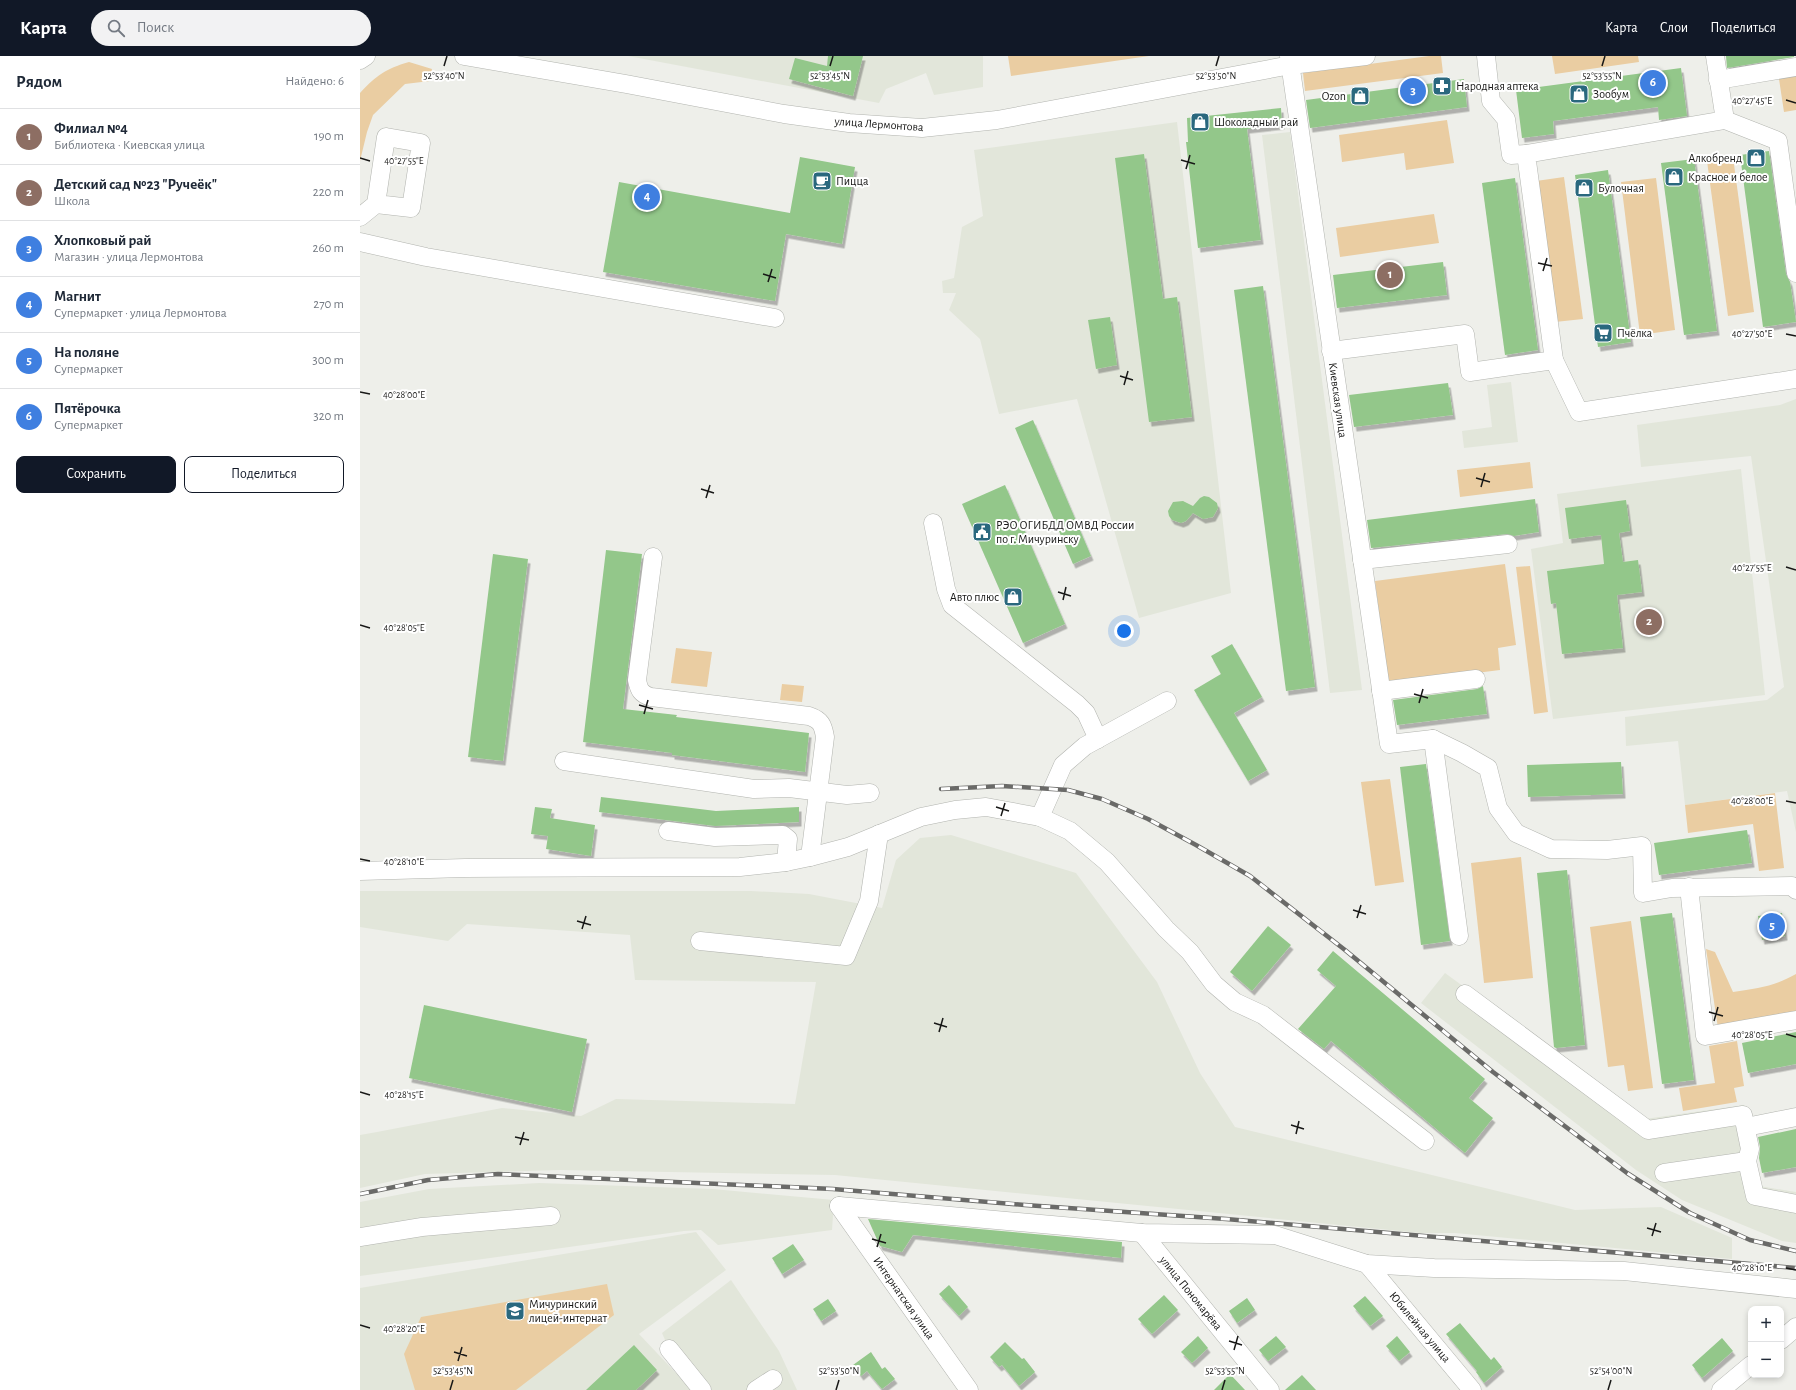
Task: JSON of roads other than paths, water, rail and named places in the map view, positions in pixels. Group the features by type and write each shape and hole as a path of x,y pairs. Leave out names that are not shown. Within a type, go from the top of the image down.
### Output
{"street":[{"path":"360,60 366,56"},
{"name":"улица Лермонтова","path":"464,56 626,84 784,114 848,123 922,128 996,120 1290,60 1366,56"},
{"path":"1486,56 1491,101 1506,119 1511,155 1526,154 1725,120 1778,141 1796,273"},
{"path":"1715,56 1725,120"},
{"name":"Киевская улица","path":"1290,60 1389,744 1434,739"},
{"path":"1718,80 1796,67"},
{"path":"1526,154 1554,360 1579,412 1796,379"},
{"path":"360,218 376,204"},
{"path":"360,242 426,257 775,318"},
{"path":"1331,351 1465,334 1470,372 1554,360"},
{"path":"933,523 946,589 952,605 1077,704 1086,713 1098,739"},
{"path":"1362,560 1508,544"},
{"path":"652,557 637,680 639,689 643,694 651,697 809,716 817,719 823,725 825,737 810,857"},
{"path":"1381,691 1476,679"},
{"path":"1040,817 1063,765 1085,746 1167,701"},
{"path":"1434,739 1488,768 1498,808 1516,833 1550,849 1607,850 1642,846 1643,893 1672,888 1792,886 1796,890"},
{"path":"1434,739 1459,936"},
{"path":"564,760 754,789 789,788 847,795 870,793"},
{"path":"360,871 473,868 740,867 786,862 848,847 921,817 955,810 986,808 1040,817 1070,831 1107,862 1166,929 1190,952 1214,984 1235,1002 1263,1015 1425,1141"},
{"path":"668,831 715,837 783,835 788,839 786,862"},
{"path":"700,941 846,956 869,901 879,834"},
{"path":"1689,888 1705,1036 1796,1020"},
{"path":"1465,994 1648,1130 1743,1115 1750,1149 1748,1161 1755,1196 1796,1204"},
{"path":"1746,1127 1796,1117"},
{"path":"1664,1173 1748,1161"},
{"name":"Интернатская улица","path":"969,1390 839,1206 1142,1233"},
{"path":"360,1237 422,1227 551,1216"},
{"path":"1142,1233 1274,1235 1367,1264 1434,1268 1624,1271 1796,1289"},
{"name":"улица Пономарёва","path":"1142,1233 1270,1390"},
{"name":"Юбилейная улица","path":"1367,1264 1472,1390"},
{"path":"1784,1337 1796,1327"},
{"path":"669,1349 702,1390"},
{"path":"1721,1390 1748,1368"},
{"path":"756,1390 773,1379"}],"railway":[{"path":"941,789 1002,786 1068,790 1102,799 1148,819 1250,876 1345,950 1493,1072 1627,1173 1690,1213 1750,1240 1796,1251"},
{"path":"360,1194 428,1180 498,1174 833,1189 1025,1205 1226,1219 1796,1268"}],"place":[{"name":"Пятёрочка","path":"1653,83"},
{"name":"Народная аптека","path":"1442,86"},
{"name":"Хлопковый рай","path":"1413,91"},
{"name":"Зообум","path":"1579,94"},
{"name":"Ozon","path":"1360,96"},
{"name":"Шоколадный рай","path":"1200,122"},
{"name":"Алкобренд","path":"1756,158"},
{"name":"Красное и белое","path":"1674,177"},
{"name":"Пицца","path":"822,181"},
{"name":"Булочная","path":"1584,188"},
{"name":"Магнит","path":"647,197"},
{"name":"Филиал №4","path":"1390,275"},
{"name":"Пчёлка","path":"1603,333"},
{"name":"РЭО ОГИБДД ОМВД России по г. Мичуринску","path":"982,532"},
{"name":"Авто плюс","path":"1013,597"},
{"name":"Детский сад №23 \"Ручеёк\"","path":"1649,622"},
{"name":"На поляне","path":"1772,926"},
{"name":"Мичуринский лицей-интернат","path":"515,1311"}]}
